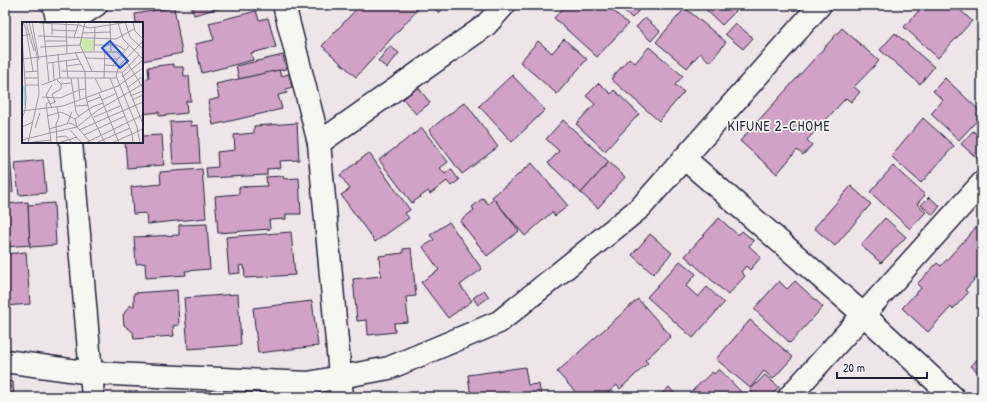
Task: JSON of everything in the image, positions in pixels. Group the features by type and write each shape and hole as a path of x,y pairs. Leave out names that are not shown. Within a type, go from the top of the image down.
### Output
{"street":[{"path":"54,5 58,22"},
{"path":"70,22 96,5"},
{"path":"284,5 319,142 341,387"},
{"path":"319,142 485,26 504,5"},
{"path":"5,361 91,373 308,383 341,387 499,322 641,207 815,7"},
{"path":"71,143 93,397"},
{"path":"684,158 864,315 953,397"},
{"path":"789,397 982,183"}],"building":[{"path":"191,5 231,5 194,15"},
{"path":"360,5 422,5 356,77 322,46"},
{"path":"430,5 447,5 439,13"},
{"path":"566,5 607,5 628,24 597,57 554,18"},
{"path":"618,5 644,5 632,18"},
{"path":"701,5 742,5 722,25"},
{"path":"924,5 955,5 972,21 938,58 904,27"},
{"path":"174,7 182,53 143,61 143,22 136,22 135,14"},
{"path":"685,8 726,42 710,62 700,53 687,68 656,42"},
{"path":"256,11 259,20 268,18 276,47 251,53 253,60 202,73 195,44 214,40 209,23"},
{"path":"645,18 660,31 651,41 636,27"},
{"path":"735,23 753,38 743,49 725,34"},
{"path":"842,28 879,61 854,87 860,92 851,102 846,98 807,140 812,145 803,155 797,150 777,174 740,141"},
{"path":"895,33 934,67 920,84 880,50"},
{"path":"564,39 587,59 557,94 520,62 538,41 552,53"},
{"path":"390,46 399,53 387,68 378,61"},
{"path":"649,47 683,76 675,85 684,92 659,121 611,79 629,58 635,63"},
{"path":"283,55 286,69 239,79 236,66"},
{"path":"173,64 174,67 183,67 184,76 189,76 191,101 186,101 187,113 159,116 159,112 143,114 143,79 149,78 148,67"},
{"path":"279,70 281,76 289,74 292,87 286,89 287,93 278,95 282,109 213,125 208,101 219,98 216,84"},
{"path":"512,75 545,110 512,142 479,106"},
{"path":"945,78 982,113 982,115 959,140 931,114 943,100 933,91"},
{"path":"599,83 611,94 614,90 639,114 605,151 576,124 595,104 586,96"},
{"path":"418,87 430,103 416,114 403,99"},
{"path":"465,102 498,147 462,174 429,130"},
{"path":"923,118 954,146 921,183 891,156"},
{"path":"563,120 609,162 581,193 548,163 559,151 546,139"},
{"path":"191,121 191,126 198,125 200,163 173,164 170,122"},
{"path":"297,123 299,160 280,161 281,168 267,169 267,175 207,178 206,168 218,167 217,152 235,150 234,135 254,133 254,126"},
{"path":"422,128 448,162 440,168 445,174 451,169 459,180 451,186 447,181 430,194 428,191 412,203 379,160"},
{"path":"973,131 982,139 982,156 979,160 961,144"},
{"path":"162,135 164,165 127,168 125,143 143,143 143,136"},
{"path":"369,153 410,210 405,213 409,218 375,242 341,195 350,189 340,175"},
{"path":"10,156 13,192 5,193 5,157"},
{"path":"43,160 46,193 19,195 15,163"},
{"path":"609,162 625,177 598,208 581,193"},
{"path":"532,163 568,206 555,216 552,212 525,236 492,197"},
{"path":"893,166 925,195 917,204 926,212 910,229 870,192"},
{"path":"202,169 206,218 147,224 146,213 133,214 131,187 161,184 160,172"},
{"path":"283,176 284,179 299,178 301,214 286,214 286,219 269,220 270,229 218,233 215,196 239,194 239,187 267,186 266,177"},
{"path":"851,186 871,204 835,246 814,228"},
{"path":"929,197 940,206 933,215 921,205"},
{"path":"483,198 488,204 494,199 519,231 487,256 460,221 474,210 472,207"},
{"path":"28,202 30,245 5,247 5,204"},
{"path":"54,203 56,245 30,247 28,205"},
{"path":"982,213 982,271 965,290 968,293 953,309 951,307 928,332 902,308 921,288 917,284 937,263 941,266 981,222 977,219"},
{"path":"719,218 738,235 742,231 754,241 749,246 761,257 750,270 746,266 741,272 745,276 728,295 685,256"},
{"path":"885,218 906,237 881,263 861,245"},
{"path":"449,222 482,269 460,285 472,301 448,318 421,282 439,270 423,247 434,240 430,235"},
{"path":"207,224 210,269 185,271 186,275 146,278 145,263 136,264 134,237 179,235 179,225"},
{"path":"291,232 295,275 245,278 244,265 239,266 240,273 229,274 226,237"},
{"path":"650,234 672,253 653,274 632,255"},
{"path":"411,248 416,296 406,297 408,322 394,323 395,332 368,335 367,320 357,321 353,279 381,276 379,256 403,253 403,249"},
{"path":"26,252 30,304 5,306 5,254"},
{"path":"680,261 696,274 686,286 698,297 707,287 724,303 693,338 647,297"},
{"path":"779,281 787,289 795,281 823,307 790,343 754,309"},
{"path":"177,290 179,325 173,326 174,336 134,339 133,332 124,325 123,315 129,306 134,306 134,293"},
{"path":"484,290 489,297 478,305 473,298"},
{"path":"238,294 241,345 188,349 184,298"},
{"path":"638,299 671,336 645,360 648,363 620,389 617,385 603,397 580,397 557,372"},
{"path":"312,301 318,346 258,353 253,308"},
{"path":"750,320 793,357 773,379 764,371 750,388 716,359"},
{"path":"982,354 982,376 971,366"},
{"path":"525,367 528,385 539,384 541,397 471,397 468,375"},
{"path":"719,369 746,397 694,397 690,393 712,372 714,374"},
{"path":"765,375 779,387 770,397 757,397 750,390"},
{"path":"5,381 13,382 14,397 5,397"},
{"path":"669,387 678,397 658,397"}],"district":[{"name":"KIFUNE 2-CHOME","path":"779,126"}]}
